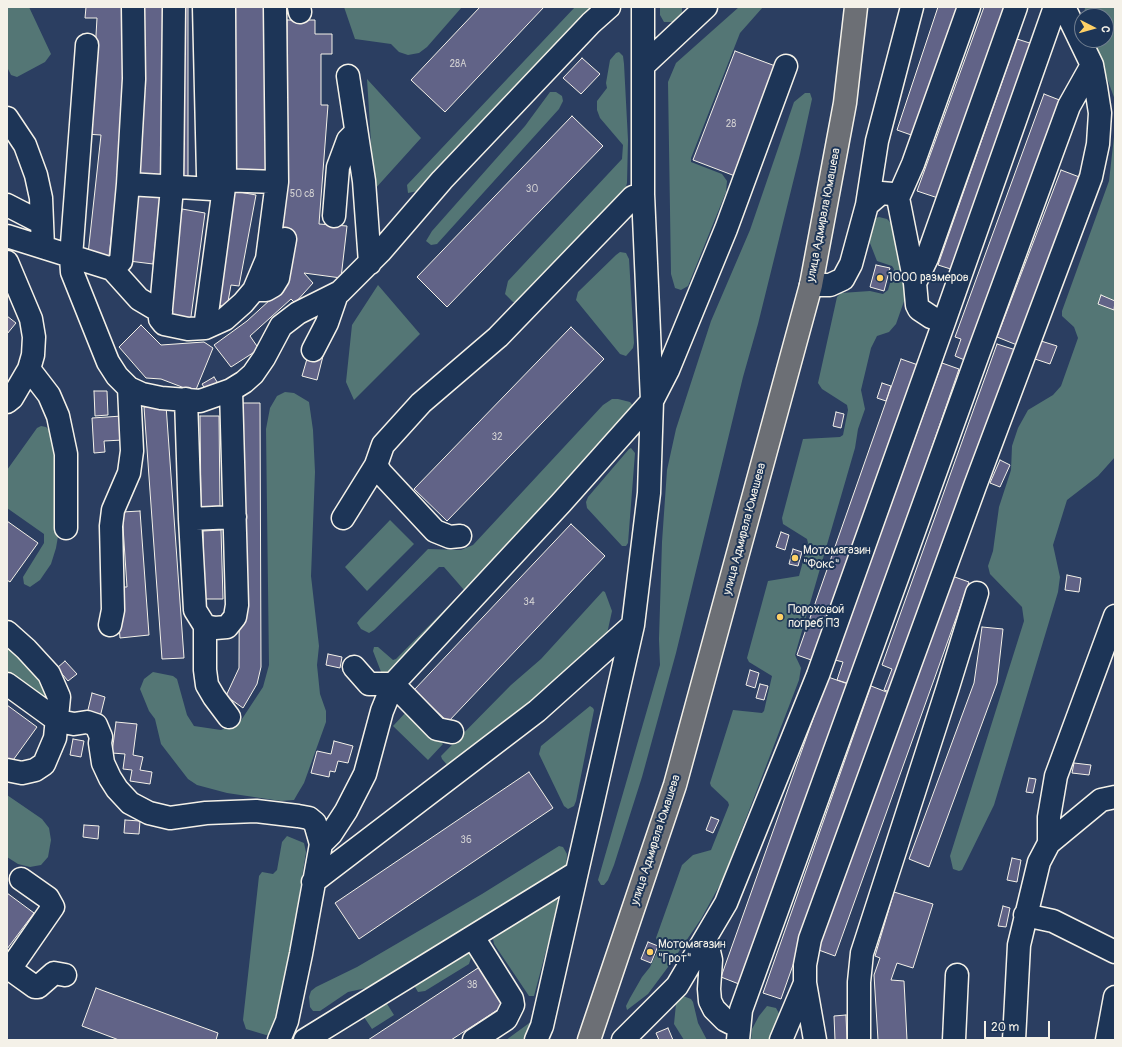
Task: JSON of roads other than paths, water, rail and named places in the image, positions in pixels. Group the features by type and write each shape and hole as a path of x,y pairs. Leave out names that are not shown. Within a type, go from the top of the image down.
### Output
{"main road":[{"name":"улица Адмирала Юмашева","path":"589,1040 675,785 811,285 845,104 856,7"}],"street":[{"path":"112,269 121,261 128,184 134,79 133,7"},
{"path":"174,7 172,188 160,319 164,324 188,329 205,328 225,319 243,303 254,290 267,259 276,182 275,7"},
{"path":"204,7 206,164 208,175 218,180 276,182"},
{"path":"205,328 225,180 224,7"},
{"path":"87,45 70,257 72,272 108,362 117,376 129,388 142,394 161,398 200,401 231,390 253,374 264,358 281,326 298,314 337,294 370,263 448,174 591,23 609,7"},
{"path":"536,1040 542,1026 633,624 649,493 652,401 643,194 643,7"},
{"path":"643,66 706,7"},
{"path":"811,285 830,285 843,279 851,264 867,205 877,141 912,7"},
{"path":"944,322 931,317 919,309 917,305 915,283 898,198 913,164 969,7"},
{"path":"915,283 927,258 1016,7"},
{"path":"623,1040 677,986 726,903 818,675 1055,7"},
{"path":"815,1040 804,983 805,965 810,939 975,486 1091,177 1098,144 1100,113 1092,65 1064,7"},
{"path":"739,1033 741,1010 1069,106 1092,65"},
{"path":"321,844 331,834 346,811 365,774 382,711 393,684 561,503 652,401 668,370 726,229 786,66"},
{"path":"348,76 368,218 370,263"},
{"path":"7,118 25,145 36,175 41,198 43,247"},
{"path":"334,216 338,166 348,140 356,132"},
{"path":"128,184 172,188 212,189 219,186 225,180"},
{"path":"867,205 881,193 892,194 898,198"},
{"path":"343,518 376,465 383,444 421,403 498,337 633,197 643,194"},
{"path":"7,205 42,223"},
{"path":"254,290 266,290 273,286 278,278 288,216"},
{"path":"7,236 112,269 139,299 161,312"},
{"path":"7,262 31,319 34,337 33,355 29,369 12,398 7,402"},
{"path":"313,350 327,323 337,294"},
{"path":"29,369 49,394 58,416 66,454 66,528"},
{"path":"110,625 112,610 111,526 113,510 129,473 132,451 129,388"},
{"path":"205,626 215,628 227,627 235,617 237,605 231,390"},
{"path":"186,400 195,610 205,626 204,670 207,685 229,717"},
{"path":"376,465 380,473 435,531 450,537 460,536"},
{"path":"190,520 235,518"},
{"path":"860,1040 859,982 862,954 948,688 977,593"},
{"path":"1049,843 1049,817 1056,776 1115,616"},
{"path":"313,882 537,711 566,687 633,624"},
{"path":"7,632 26,649 49,674 59,698 58,721 55,738 44,764 35,770 22,773 7,770"},
{"path":"354,667 369,684 393,684 437,729 452,732"},
{"path":"7,684 58,721 74,724 87,722 96,725 101,736 100,743 103,763 110,778 130,803 149,813 170,818 232,811 256,811 310,818 315,823 321,844 295,984 287,1021 279,1040"},
{"path":"1014,1040 1019,944 1039,862 1049,843 1101,800 1115,797"},
{"path":"305,1040 576,873"},
{"path":"21,879 48,898 53,908 8,968 35,987 54,973 65,975"},
{"path":"1025,915 1053,921 1115,952"},
{"path":"472,938 512,999 513,1005 506,1019 474,1040"},
{"path":"705,940 712,960 709,989 710,1001 714,1009 739,1033"},
{"path":"954,1040 957,975"},
{"path":"782,1040 804,983"},
{"path":"1107,1040 1115,997"}],"place":[{"name":"1000 размеров","path":"880,278"},
{"name":"Мотомагазин \"Фокс\"","path":"795,558"},
{"name":"Пороховой погреб П3","path":"780,617"},
{"name":"Мотомагазин \"Грот\"","path":"650,952"}]}
